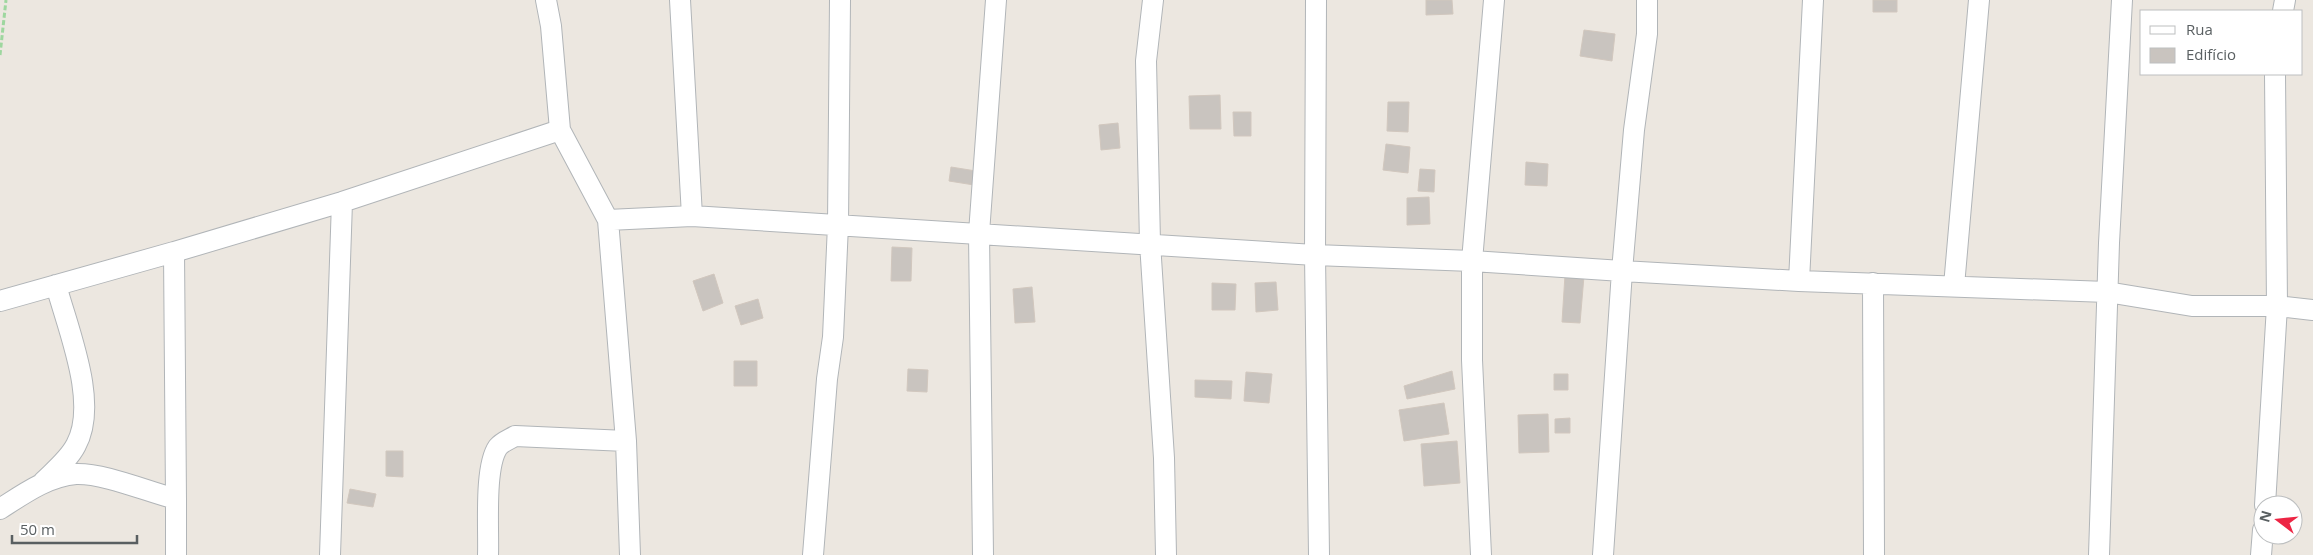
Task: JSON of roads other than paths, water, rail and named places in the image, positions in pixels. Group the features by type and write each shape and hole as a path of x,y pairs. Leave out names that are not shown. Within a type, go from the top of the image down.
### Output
{"street":[{"path":"680,0 692,216"},
{"path":"813,555 827,379 833,337 838,225 840,0"},
{"path":"983,555 979,233 996,0"},
{"path":"1153,0 1146,61 1150,243 1164,458 1166,555"},
{"path":"1316,0 1315,255 1319,555"},
{"path":"1481,555 1472,360 1472,261 1494,0"},
{"path":"1603,555 1622,271 1634,130 1647,34 1648,0"},
{"path":"1799,281 1814,0"},
{"path":"1954,286 1979,0"},
{"path":"2099,555 2107,292 2122,0"},
{"path":"546,1 551,26 560,130 608,220 626,441 630,555"},
{"path":"2266,495 2277,306 2275,75"},
{"path":"0,301 342,202 560,130"},
{"path":"330,555 342,202"},
{"path":"608,220 692,216 1150,243 1315,255 1472,261 1799,281 2107,292 2192,306 2277,306 2313,310"},
{"path":"174,252 176,555"},
{"path":"1873,283 1874,555"},
{"path":"42,484 76,446 86,419 83,382 56,285"},
{"path":"488,555 490,479 493,459 499,446 515,436 626,441"},
{"path":"0,509 42,484 78,474 112,481 176,500"}]}
